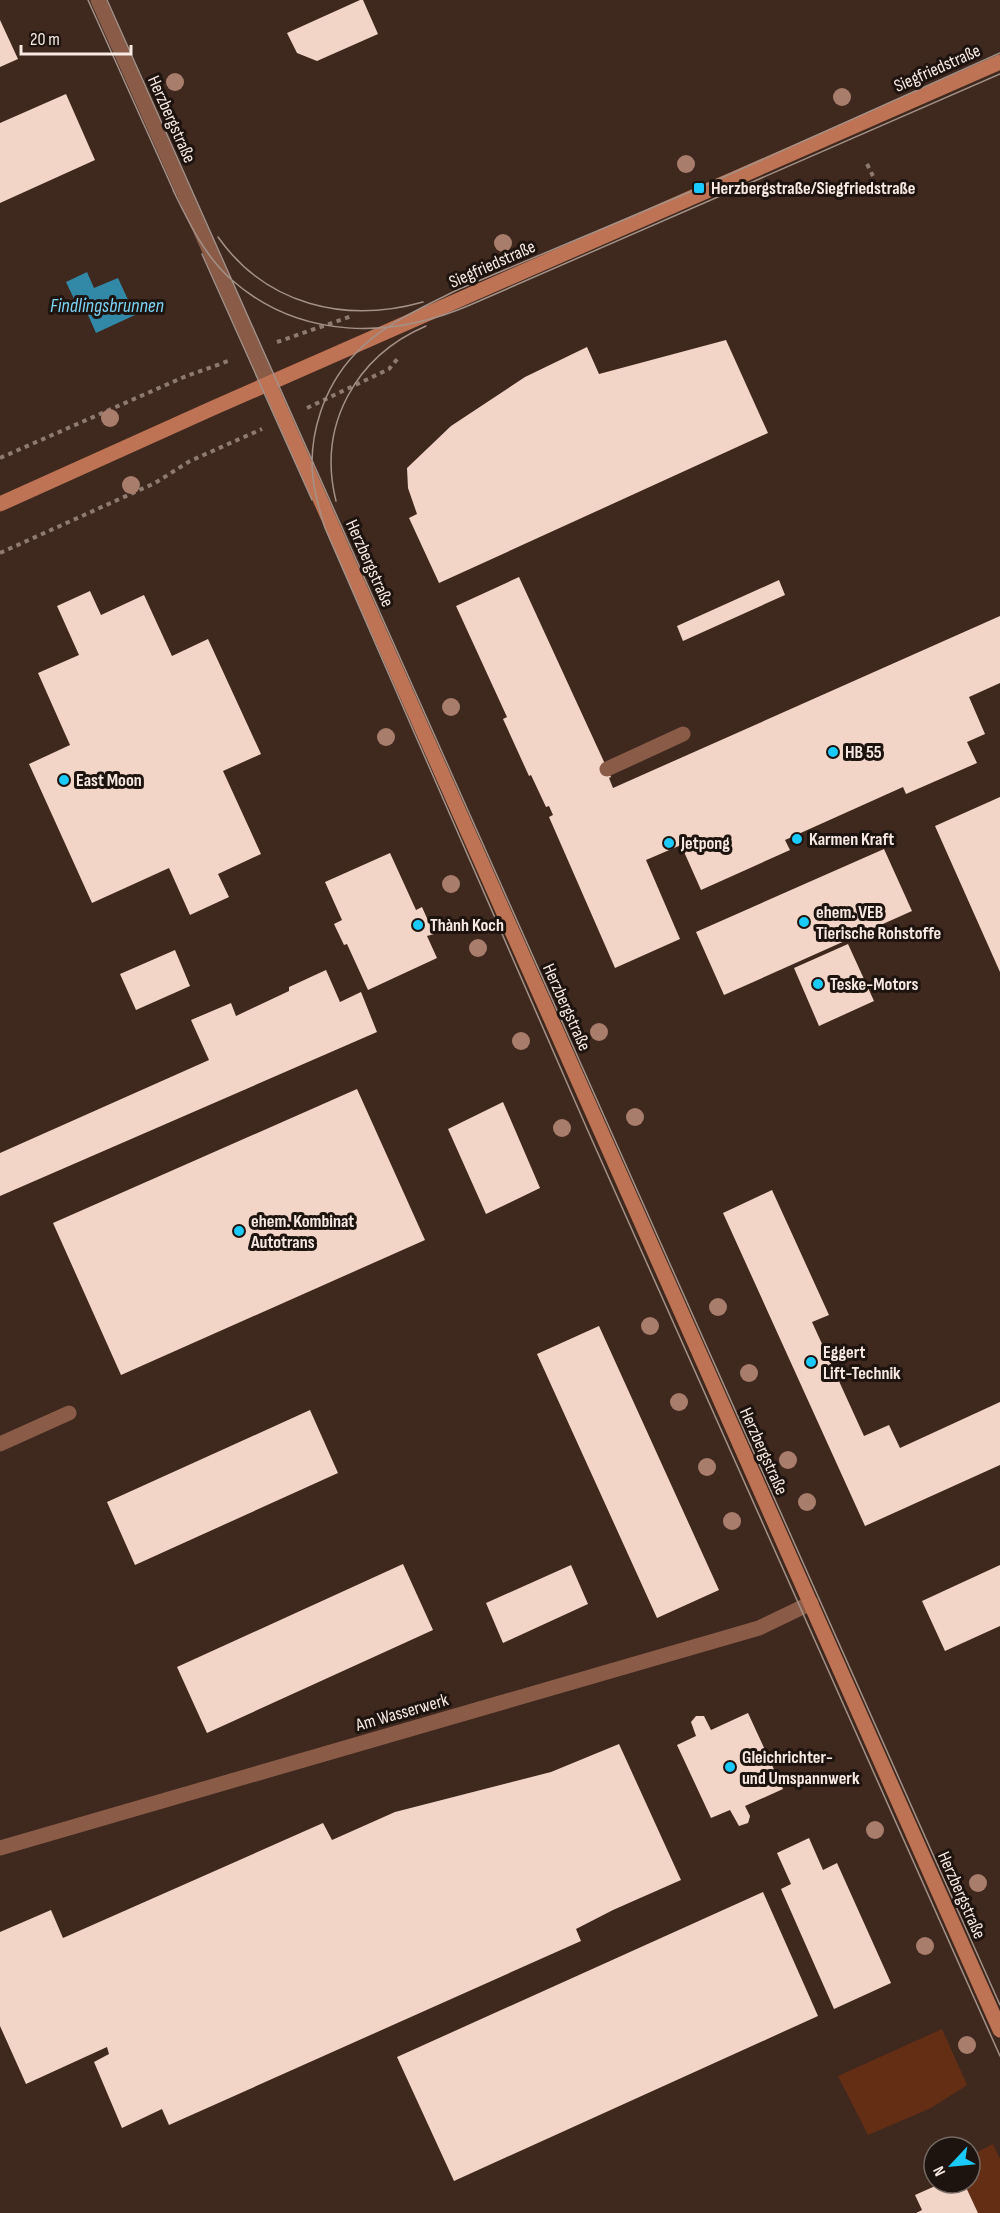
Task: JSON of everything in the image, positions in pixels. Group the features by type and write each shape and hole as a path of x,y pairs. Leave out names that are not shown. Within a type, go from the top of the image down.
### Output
{"street":[{"name":"Herzbergstraße","path":"98,0 1000,2030"},
{"name":"Siegfriedstraße","path":"0,504 1000,62"},
{"path":"607,769 683,734"},
{"path":"0,1444 69,1413"},
{"name":"Am Wasserwerk","path":"0,1848 759,1628 811,1603"}],"path":[{"path":"867,164 873,176"},
{"path":"0,553 155,483 190,461 389,369 404,351"},
{"path":"0,458 184,377"}],"shaded area":[{"path":"942,2029 967,2085 931,2108 868,2135 838,2076"},
{"path":"993,2144 1000,2159 1000,2213 978,2213 970,2195 982,2195 982,2150"}],"water":[{"name":"Findlingsbrunnen","path":"87,272 94,288 118,278 135,315 96,333 81,299 75,301 66,282"}],"building":[{"path":"363,0 378,34 317,61 297,53 287,33"},
{"path":"0,20 18,59 0,67"},
{"path":"66,94 95,160 0,203 0,123"},
{"path":"726,340 768,433 439,583 409,518 417,514 408,488 407,468 451,426 525,377 587,347 599,374"},
{"name":"HB 55","path":"519,577 611,777 609,778 613,788 1000,616 1000,683 969,697 985,734 967,742 977,763 906,794 903,787 785,840 790,850 701,890 681,845 646,860 680,939 615,968 549,817 553,815 549,806 546,807 531,775 529,776 503,719 507,717 456,606"},
{"path":"779,580 785,595 683,641 677,626"},
{"path":"90,591 101,615 144,595 172,656 208,639 261,754 223,771 261,854 218,874 229,897 190,915 169,868 92,903 29,764 70,745 38,673 79,655 57,606"},
{"path":"1000,797 1000,972 935,826"},
{"name":"ehem. VEB Tierische Rohstoffe","path":"884,849 912,911 724,995 696,932"},
{"path":"390,853 416,910 422,907 434,934 427,936 437,958 368,990 347,944 344,945 334,924 342,920 325,882"},
{"path":"848,944 874,1001 819,1026 794,968"},
{"path":"175,950 190,986 136,1010 120,974"},
{"path":"326,970 340,1002 361,992 377,1032 0,1196 0,1153 209,1060 191,1020 231,1003 236,1016 289,991 289,987"},
{"name":"ehem. Kombinat Autotrans","path":"357,1089 425,1240 121,1375 53,1223"},
{"path":"503,1102 540,1188 486,1214 448,1129"},
{"name":"Eggert Lift-Technik","path":"772,1190 829,1315 812,1322 864,1436 889,1425 900,1448 1000,1402 1000,1465 865,1526 723,1213"},
{"path":"599,1326 719,1590 657,1618 537,1354"},
{"path":"310,1410 338,1473 135,1565 107,1502"},
{"path":"403,1564 433,1630 207,1733 177,1667"},
{"path":"571,1565 588,1604 503,1643 486,1603"},
{"path":"1000,1565 1000,1626 945,1651 922,1601"},
{"name":"Gleichrichter- und Umspannwerk","path":"748,1713 783,1789 745,1806 750,1816 749,1820 748,1823 739,1826 730,1810 711,1818 677,1745 696,1736 691,1722 696,1716 704,1716 711,1730"},
{"path":"619,1744 681,1880 576,1929 581,1941 169,2125 162,2109 122,2128 94,2062 109,2054 107,2047 26,2084 0,2026 0,1932 51,1910 63,1938 323,1823 332,1840 395,1812 551,1772"},
{"path":"809,1838 823,1870 837,1863 891,1983 834,2009 781,1889 791,1884 777,1853"},
{"path":"763,1892 818,2016 454,2181 397,2057"},
{"path":"922,2192 922,2195 970,2195 978,2213 916,2213 922,2210 915,2195"}],"tram line":[{"path":"88,0 176,196"},
{"path":"107,0 1000,2005"},
{"path":"457,290 699,188 1000,53"},
{"path":"173,190 192,227 214,261 233,281 259,300 288,314 317,323 347,328 378,328 409,324 470,305 1000,74"},
{"path":"218,237 237,260 259,279 283,293 309,303 337,309 365,311 423,302"},
{"path":"202,254 312,500"},
{"path":"463,287 405,317 378,334 354,355 334,382 320,412 313,446 313,479 323,522 588,1131 1000,2056"},
{"path":"336,501 332,473 332,446 338,420 348,396 362,375 380,355 401,339 426,326"}],"place":[{"name":"Herzbergstraße/Siegfriedstraße","path":"699,188"},
{"name":"HB 55","path":"833,752"},
{"name":"East Moon","path":"64,780"},
{"name":"Karmen Kraft","path":"797,839"},
{"name":"Jetpong","path":"669,843"},
{"name":"ehem. VEB Tierische Rohstoffe","path":"804,922"},
{"name":"Thành Koch","path":"418,925"},
{"name":"Teske-Motors","path":"818,984"},
{"name":"ehem. Kombinat Autotrans","path":"239,1231"},
{"name":"Eggert Lift-Technik","path":"811,1362"},
{"name":"Gleichrichter- und Umspannwerk","path":"730,1767"}]}
